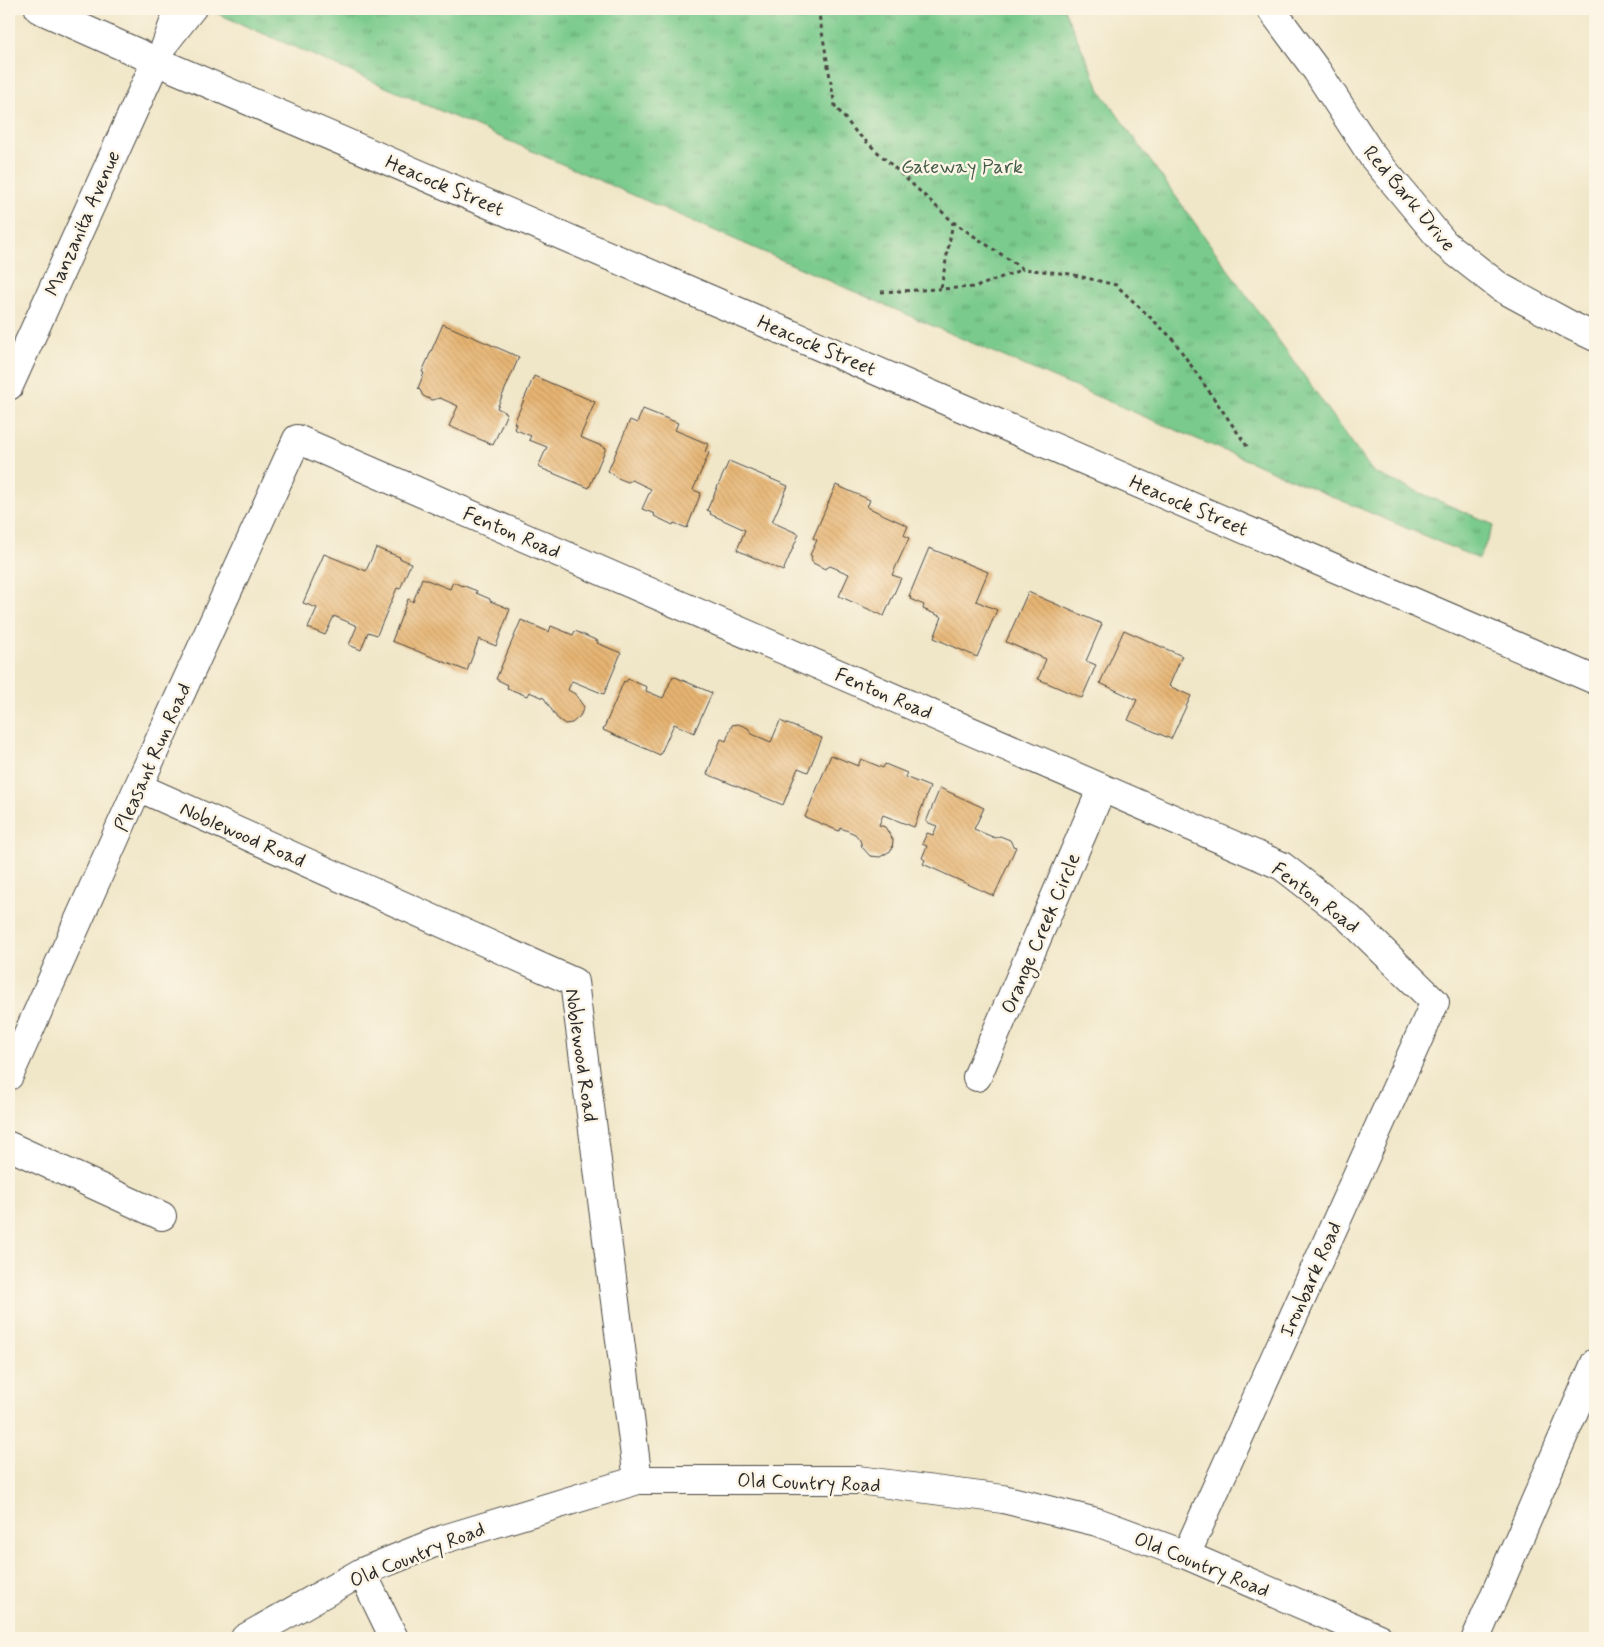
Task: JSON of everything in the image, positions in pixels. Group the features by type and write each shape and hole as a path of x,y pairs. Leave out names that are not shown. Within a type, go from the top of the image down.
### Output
{"street":[{"name":"Heacock Street","path":"39,9 1595,680"},
{"name":"Red Bark Drive","path":"1271,9 1317,71 1373,157 1445,244 1500,287 1595,337"},
{"name":"Manzanita Avenue","path":"9,386 156,61"},
{"name":"Pleasant Run Road","path":"9,1076 138,787 298,439"},
{"name":"Fenton Road","path":"298,439 1282,866 1349,918 1435,1002"},
{"name":"Noblewood Road","path":"138,787 574,982 638,1480"},
{"name":"Orange Creek Circle","path":"977,1077 1102,788"},
{"name":"Ironbark Road","path":"1186,1555 1435,1002"},
{"path":"9,1146 162,1216"},
{"path":"1476,1638 1595,1363"},
{"name":"Old Country Road","path":"245,1638 362,1572 444,1538 638,1480 858,1480 1003,1499 1097,1522 1186,1555 1379,1638"},
{"path":"362,1572 394,1638"}],"lane":[{"path":"156,61 174,9"},
{"path":"156,61 197,9"}],"path":[{"path":"818,9 835,106 856,132 953,222 1023,269"},
{"path":"942,288 953,222"},
{"path":"881,292 976,287 1023,269 1070,274 1116,286 1172,338 1249,449"}],"green space":[{"name":"Gateway Park","path":"207,9 1064,9 1101,92 1373,472 1494,525 1479,559 988,350"}],"building":[{"path":"443,324 519,357 497,408 507,413 493,445 449,426 458,406 440,398 432,400 423,396 418,388 424,373 422,372"},
{"path":"534,376 595,402 580,437 606,448 589,488 538,467 547,447 529,440 531,436 514,429 516,424 514,423"},
{"path":"643,409 678,423 675,430 708,444 705,452 709,453 693,490 701,493 687,528 674,523 673,525 654,516 655,514 642,509 651,489 632,480 628,482 615,477 608,471 630,420 637,423"},
{"path":"729,461 788,486 772,522 799,534 783,571 737,550 745,530 710,514 711,512 707,510"},
{"path":"836,485 870,500 867,507 908,526 904,535 909,538 892,575 901,578 884,616 839,596 849,574 830,566 825,569 813,563 811,558 812,556 810,555 817,540 813,538"},
{"path":"376,548 411,563 400,589 397,588 377,635 368,632 361,650 349,645 357,626 334,616 325,635 308,628 317,608 303,603 324,554 366,571"},
{"path":"929,548 988,572 976,601 997,610 977,657 934,638 942,617 923,609 924,605 910,599 911,597 909,596"},
{"path":"422,578 450,589 453,582 462,585 477,591 476,593 490,599 490,601 510,609 496,646 479,639 467,671 392,641 408,599 413,602"},
{"path":"1028,592 1102,624 1086,661 1096,665 1082,698 1038,679 1046,659 1006,642"},
{"path":"521,620 549,632 551,626 573,635 575,631 621,653 604,694 572,681 568,690 575,694 584,707 580,716 572,723 565,724 557,718 544,698 529,692 527,696 507,688 508,685 496,679"},
{"path":"1124,630 1182,656 1169,686 1191,696 1171,739 1128,720 1137,700 1100,683"},
{"path":"673,676 712,693 694,733 674,724 660,755 603,730 624,681 626,682 628,679 647,687 646,691 663,698"},
{"path":"780,721 822,738 808,772 798,768 783,805 707,774 721,739 726,741 732,725 738,724 748,728 752,734 771,742"},
{"path":"831,755 858,766 861,759 883,768 885,764 907,773 905,777 930,787 914,827 883,815 879,825 885,827 893,840 892,850 880,857 870,856 862,847 860,840 855,834 841,828 839,831 805,817"},
{"path":"940,788 984,808 974,829 995,838 1000,836 1010,840 1013,846 1016,847 994,896 923,864 925,860 922,858 927,846 922,844 927,833 933,835 937,826 926,822"}]}
